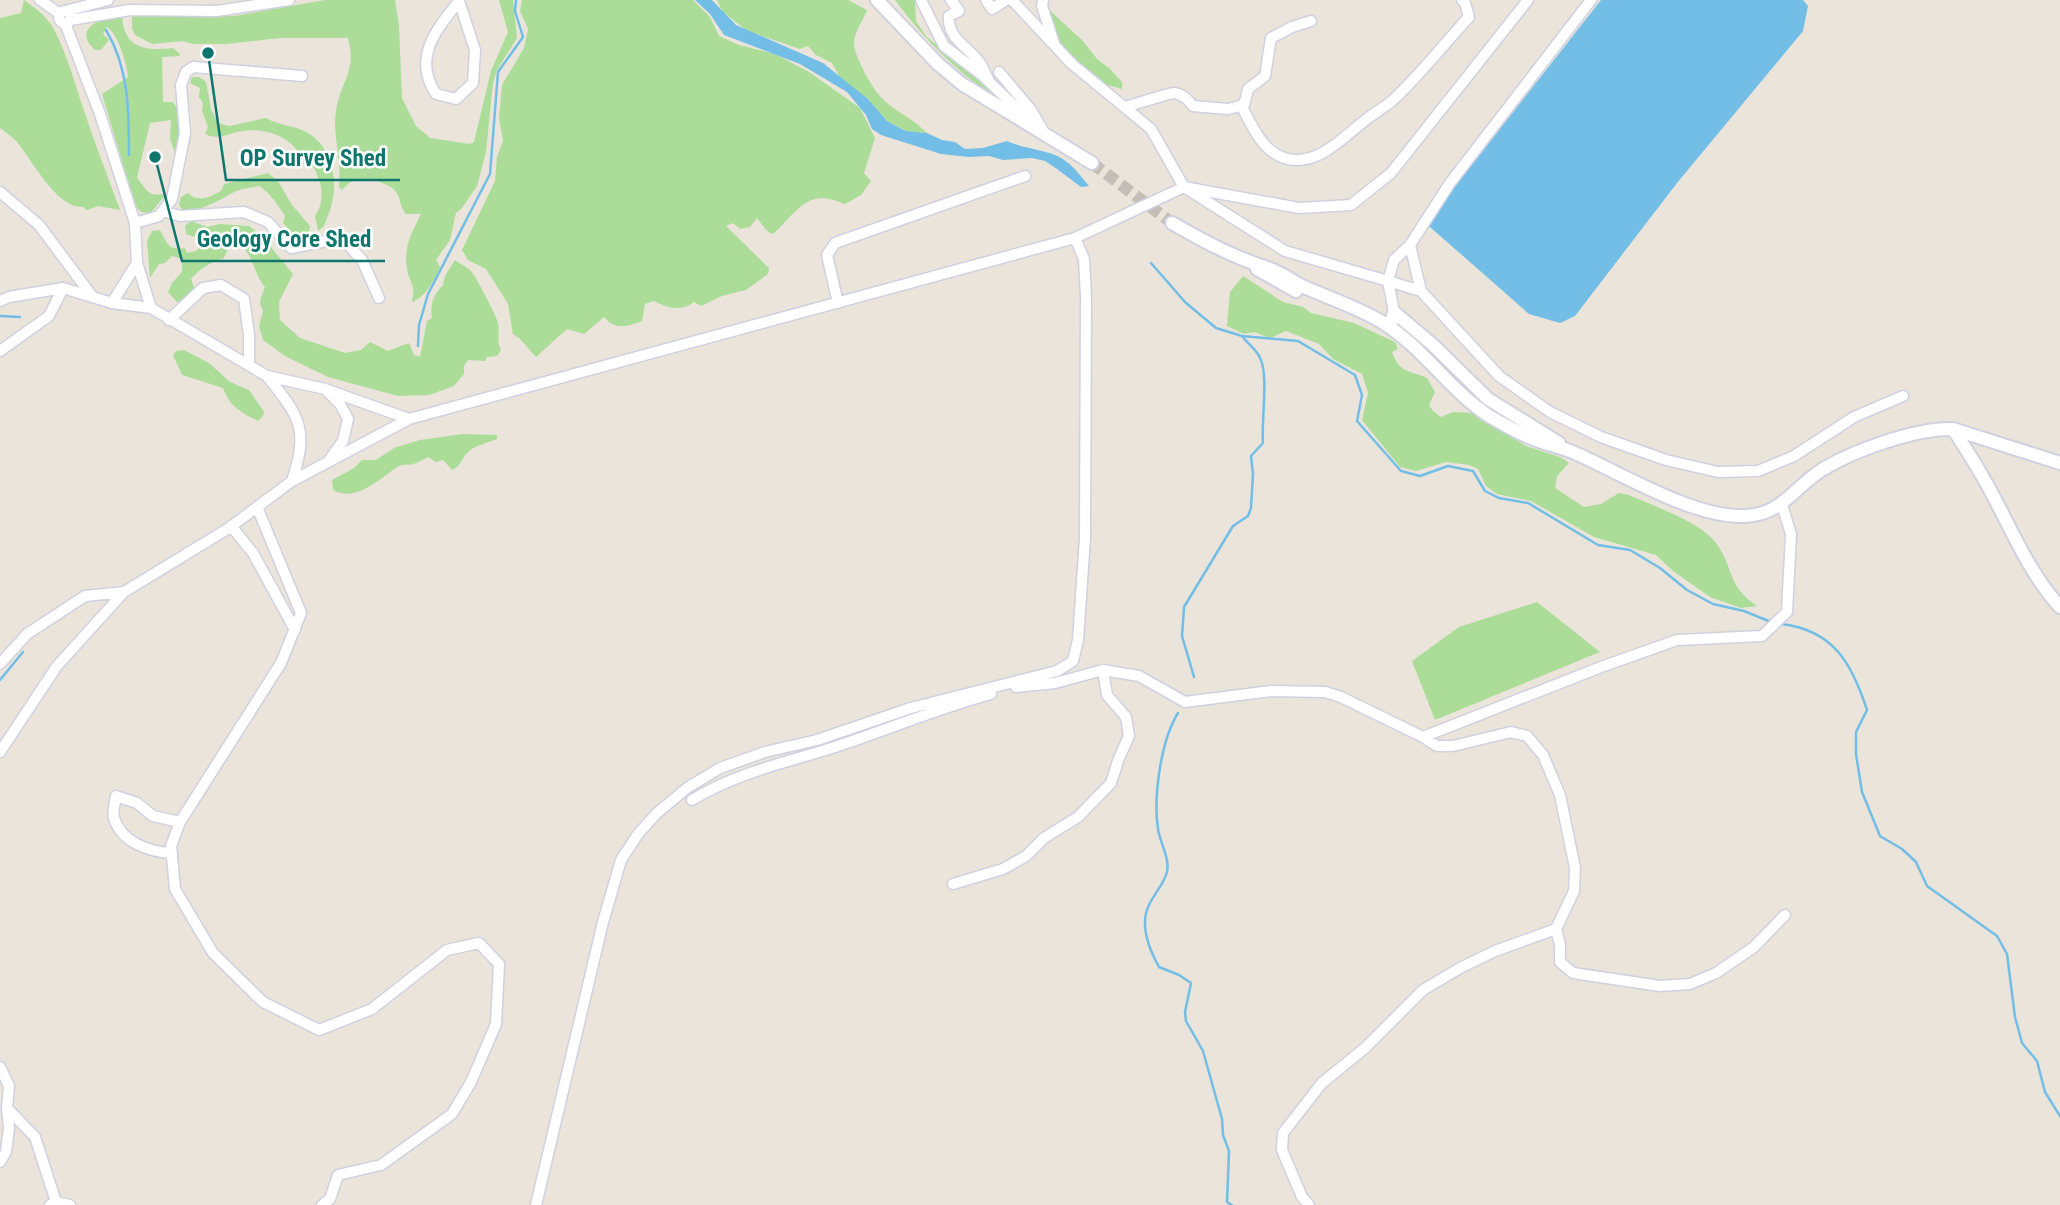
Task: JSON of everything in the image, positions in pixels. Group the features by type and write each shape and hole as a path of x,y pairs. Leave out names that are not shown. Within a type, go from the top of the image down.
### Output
{"street":[{"path":"40,0 65,17 100,114 135,223 137,263 151,308"},
{"path":"65,17 108,0"},
{"path":"217,11 225,0"},
{"path":"65,17 130,5 217,11 289,0"},
{"path":"877,0 938,64 962,84 1092,163"},
{"path":"921,0 944,46 1045,135"},
{"path":"951,0 958,11 948,16 953,36 980,63 989,83"},
{"path":"986,0 992,9 1006,0"},
{"path":"1012,0 1072,64 1151,129 1184,187 1285,251 1420,291 1499,376 1550,412 1614,442 1666,460 1718,472 1758,471 1794,456 1854,417 1903,396"},
{"path":"1043,0 1042,6 1054,45"},
{"path":"1241,106 1257,136 1283,158 1299,159 1319,155 1344,140 1362,122 1392,101 1469,17 1462,0"},
{"path":"0,752 57,666 124,592 232,526 292,481 409,419 1075,238 1184,187 1299,208 1351,205 1391,173 1528,0"},
{"path":"1390,327 1394,312 1388,281 1394,260 1410,246 1450,183 1591,0"},
{"path":"459,1 475,50 473,83 456,99 436,94 428,82 427,52 434,32 459,1"},
{"path":"1124,107 1172,92 1184,96 1193,106 1228,109 1244,105 1248,89 1265,76 1271,38 1311,21"},
{"path":"135,223 159,216 172,199 185,134 181,85 186,72 194,68 302,76"},
{"path":"999,72 1031,110 1045,135"},
{"path":"838,303 827,255 835,243 1025,176"},
{"path":"0,192 38,225 93,297"},
{"path":"163,211 180,216 244,212 268,222 291,248 342,237 362,260 379,298"},
{"path":"1172,223 1205,242 1278,272 1390,327 1420,350 1470,401 1489,416 1535,440 1568,450 1616,474 1693,506 1723,515 1763,514 1782,505 1803,482 1825,468 1905,436 1937,429 1954,429 2060,463"},
{"path":"536,1205 603,922 621,860 638,834 657,813 687,788 720,768 765,752 817,740 911,708 1057,671 1073,661 1078,640 1085,538 1086,310 1084,259 1075,238"},
{"path":"1410,246 1420,291"},
{"path":"113,303 137,263"},
{"path":"169,320 203,288 221,285 244,299 249,335 249,365"},
{"path":"3,297 63,288 113,303 151,308 267,376 325,389 409,419"},
{"path":"0,351 49,316 63,288"},
{"path":"1394,312 1433,345 1488,400 1568,450"},
{"path":"267,376 287,401 301,436 301,453 292,481"},
{"path":"325,389 340,404 348,419 343,441 328,462"},
{"path":"1954,429 1989,487 2026,562 2060,607"},
{"path":"1423,737 1677,640 1762,636 1787,612 1791,534 1782,505"},
{"path":"257,507 301,613 281,663 180,822 171,846 174,889 213,953 263,1002 319,1030 372,1009 447,950 479,943 499,964 496,1024 471,1082 452,1114 381,1164 338,1175 330,1199 323,1205"},
{"path":"232,526 253,553 295,630"},
{"path":"0,664 27,634 85,596 124,592"},
{"path":"953,884 1003,869 1026,856 1044,838 1078,817 1111,783 1129,736 1126,717 1107,695 1103,670"},
{"path":"692,800 740,775 838,746 945,708 1021,686 1055,683 1103,670 1139,677 1185,702 1271,691 1325,692 1341,697 1437,746 1453,746 1511,732 1527,737 1544,755 1560,795 1576,868 1574,891 1556,929 1560,962 1573,973 1660,986 1690,984 1716,973 1754,947 1785,915"},
{"path":"172,853 155,852 135,843 120,832 113,815 116,796 136,803 153,816 180,822"},
{"path":"1309,1205 1302,1197 1282,1150 1283,1133 1322,1083 1365,1048 1423,990 1495,951 1556,929"},
{"path":"0,1067 9,1086 9,1128 6,1152 0,1163"},
{"path":"0,1124 7,1108"},
{"path":"7,1108 35,1137 53,1203 70,1205"}],"green space":[{"path":"24,0 46,18 61,44 120,210 98,206 87,210 64,200 46,182 17,142 0,128 0,18 21,13"},
{"path":"325,0 395,0 399,26 402,98 416,126 430,138 470,144 474,142 491,71 508,32 499,0 513,0 517,38 497,70 493,83 486,152 477,186 456,213 450,240 436,260 440,267 432,282 417,300 412,302 413,287 407,269 406,254 409,240 421,214 406,214 397,193 382,183 362,179 351,182 342,190 339,187 335,119 351,59 348,38 280,38 226,44 193,44 183,41 152,44 135,35 132,28 132,13 168,17 234,16"},
{"path":"522,0 693,0 710,17 719,36 739,45 775,54 809,72 860,108 875,138 864,173 871,181 861,195 845,204 821,198 804,204 773,234 767,231 757,218 750,227 740,229 733,223 726,226 769,268 768,274 746,290 722,296 701,306 694,302 685,307 674,308 654,301 645,304 642,321 616,326 604,317 584,334 567,329 536,357 513,334 508,304 486,269 468,260 462,250 495,181 497,157 503,141 499,118 502,85 524,48 528,29 520,11"},
{"path":"717,0 848,0 867,10 854,41 863,69 884,100 927,133 906,131 887,121 868,99 840,78 832,63 816,55 808,46 800,49 747,31 722,11"},
{"path":"895,0 915,0 916,21 926,36 992,92 995,90 1000,95 999,99 942,55"},
{"path":"1046,7 1122,82 1122,89 1103,84 1059,46"},
{"path":"122,14 126,34 137,45 153,49 173,48 180,56 162,57 163,102 173,102 180,119 178,151 175,153 170,139 171,120 150,123 137,178 151,194 166,194 151,213 141,212 135,205 102,94 128,77 121,50 115,36 107,27 103,34 109,40 101,50 95,50 86,36 91,26"},
{"path":"192,77 199,77 206,82 211,109 218,123 229,126 266,118 304,131 322,146 331,164 334,194 321,229 318,231 315,216 321,204 322,191 313,166 304,165 294,147 278,135 268,132 247,131 217,137 205,134 208,127 202,111 203,103 199,97 200,88 190,83"},
{"path":"268,173 278,181 292,205 310,226 309,232 302,240 283,223 285,216 259,186 236,191 194,210 182,210 179,204 181,197 188,193 196,198 204,198 221,191 224,184"},
{"path":"191,221 207,227 220,224 249,226 261,235 293,274 279,302 280,320 300,338 345,353 361,350 370,342 388,351 409,343 414,355 420,357 427,321 432,318 433,300 455,260 472,272 490,304 498,323 501,350 497,356 487,357 485,361 468,360 464,366 464,374 454,386 429,395 398,396 328,377 285,356 263,340 259,326 263,311 261,297 265,287 250,257 241,246 235,243 229,246 224,258 199,271 191,279 195,291 191,296 177,302 168,292 182,272 182,259 172,256 165,263 159,264 150,278 147,241 152,231 160,230 171,247 185,248 187,253 196,251 202,244 198,238 186,234 185,226"},
{"path":"1243,276 1283,302 1303,307 1311,313 1354,323 1395,342 1398,349 1392,352 1398,364 1405,370 1427,378 1435,392 1429,405 1433,411 1441,417 1453,412 1472,413 1526,446 1560,457 1569,463 1557,476 1555,488 1584,507 1601,504 1619,493 1663,509 1699,528 1709,535 1722,552 1740,591 1757,606 1741,608 1710,597 1673,571 1656,555 1594,537 1531,501 1497,494 1486,486 1478,469 1469,465 1446,462 1416,471 1400,467 1362,420 1368,393 1362,374 1333,359 1319,344 1286,331 1270,338 1254,332 1244,334 1227,326 1230,292"},
{"path":"184,350 209,363 230,382 249,390 264,412 263,416 258,421 241,412 229,400 223,388 182,375 173,355 176,351"},
{"path":"463,434 497,435 497,439 471,450 452,470 443,460 436,462 428,457 399,466 358,492 350,494 333,490 332,480 354,468 362,460 376,460 394,448 420,440"},
{"path":"1537,602 1600,652 1435,720 1412,661 1459,627"}],"water":[{"path":"695,0 712,0 736,25 823,63 868,99 887,121 906,131 927,133 955,142 965,149 983,148 1007,141 1049,153 1070,164 1089,186 1081,187 1045,161 1032,158 1003,160 989,156 941,154 881,135 872,129 866,115 847,92 800,64 724,35 710,14"},
{"path":"1601,0 1803,0 1808,6 1803,31 1677,183 1575,316 1560,323 1529,314 1430,227 1424,226"}],"waterway":[{"path":"418,346 419,325 428,294 490,174 498,72 523,37 515,11 516,0"},
{"path":"106,30 114,44 126,90 129,155"},
{"path":"1151,263 1185,302 1216,328 1242,336 1298,341 1355,375 1362,395 1357,421 1401,471 1420,476 1448,466 1473,471 1485,491 1499,498 1528,503 1598,545 1630,550 1660,568 1687,590 1713,604 1744,611 1771,622"},
{"path":"0,316 20,317"},
{"path":"1194,677 1182,636 1184,607 1233,526 1248,516 1253,474 1251,456 1263,443 1263,366 1257,352 1242,336"},
{"path":"1781,624 1815,634 1828,642 1855,678 1867,710 1856,732 1856,754 1862,792 1880,836 1902,849 1916,862 1927,886 1997,936 2007,954 2015,1017 2022,1043 2037,1061 2045,1092 2060,1116"},
{"path":"0,680 23,652"},
{"path":"1178,713 1167,738 1158,785 1158,829 1167,861 1167,872 1149,905 1145,929 1159,967 1191,983 1185,1012 1186,1021 1203,1051 1222,1119 1223,1135 1229,1151 1227,1202 1232,1205"}],"tunnel":[{"path":"1092,163 1172,223"}],"place":[{"name":"OP Survey Shed","path":"208,53"},
{"name":"Geology Core Shed","path":"155,157"}]}
